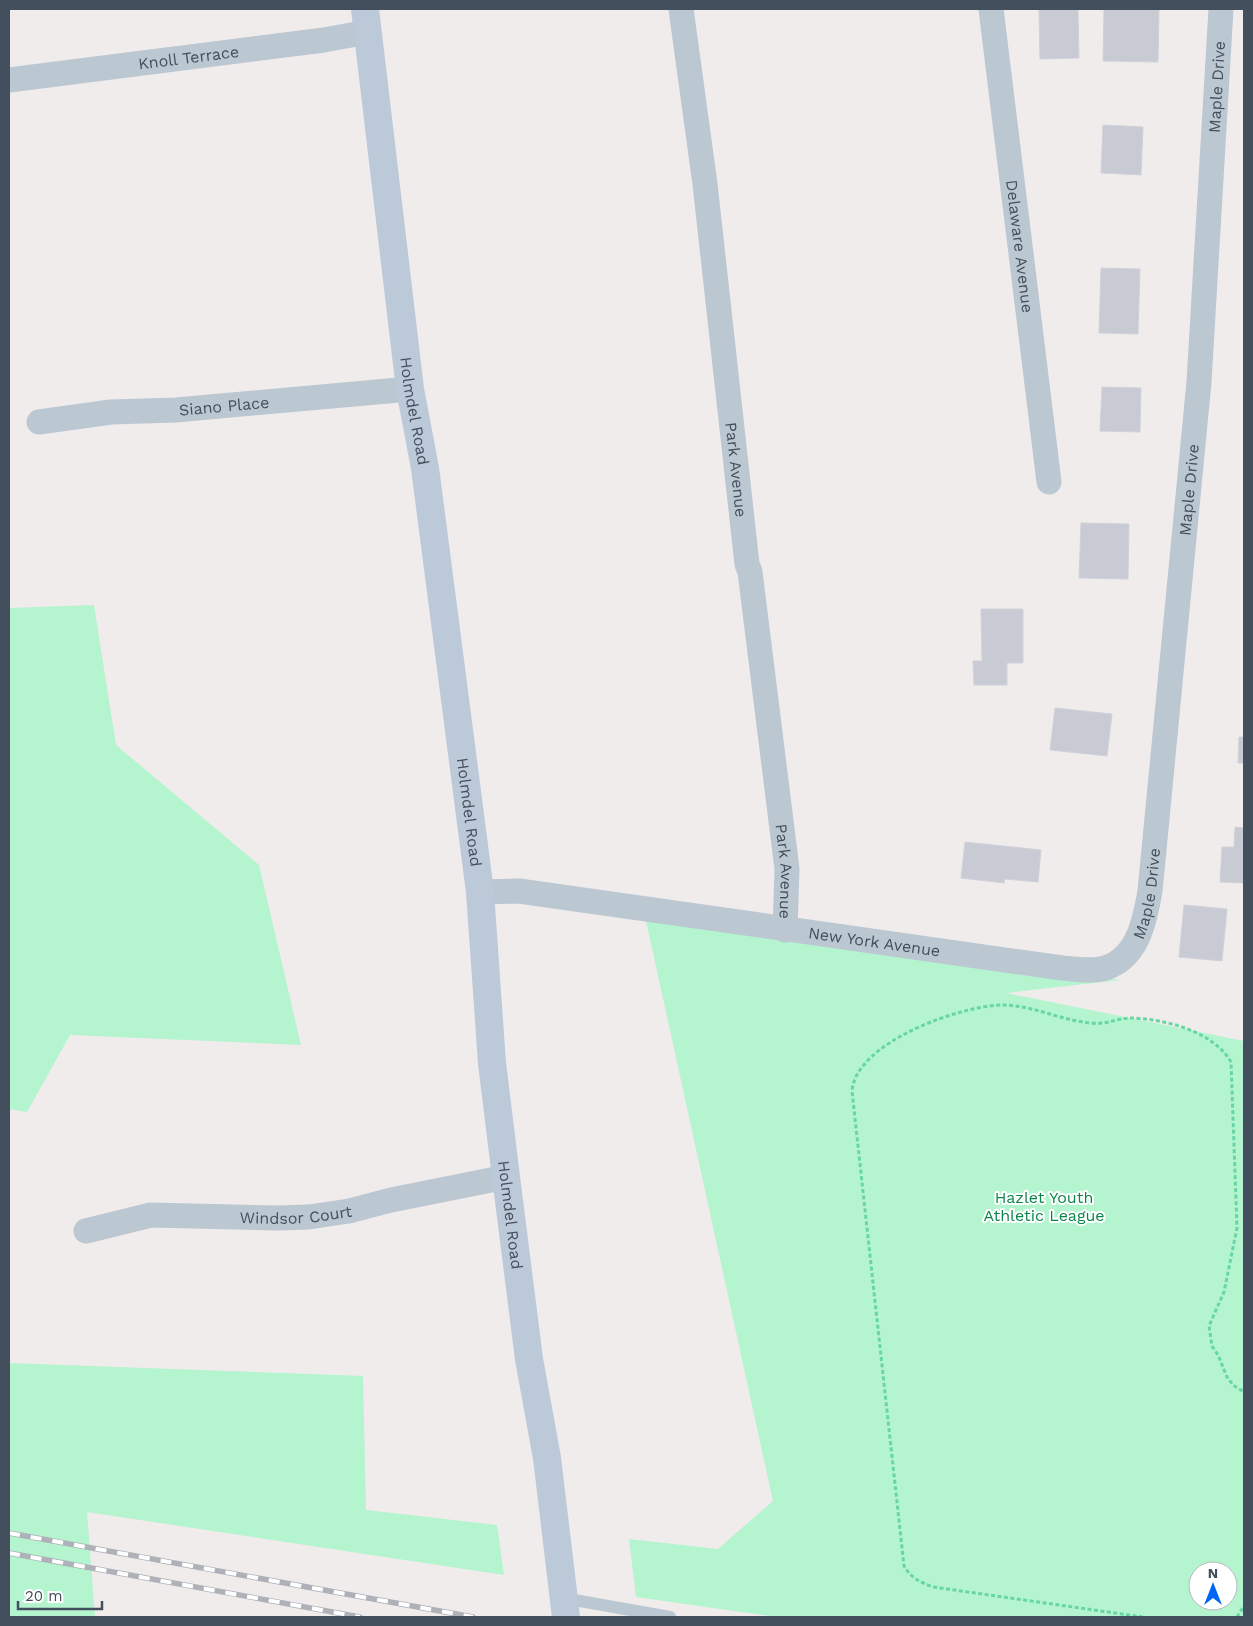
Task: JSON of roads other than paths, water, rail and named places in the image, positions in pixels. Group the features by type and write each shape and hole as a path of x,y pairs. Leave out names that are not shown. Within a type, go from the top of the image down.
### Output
{"main road":[{"name":"Holmdel Road","path":"366,20 410,388 425,468 480,892 492,1063 506,1177 529,1359 547,1458 565,1608"}],"street":[{"name":"Park Avenue","path":"682,9 705,184 747,564 788,869 785,930"},
{"name":"Delaware Avenue","path":"991,9 1049,482"},
{"name":"Maple Drive","path":"1118,963 1132,948 1144,925 1150,891 1198,382 1221,9"},
{"name":"Knoll Terrace","path":"9,80 324,40 366,20"},
{"name":"Siano Place","path":"39,422 110,412 185,409 410,388"},
{"name":"New York Avenue","path":"480,892 519,891 1062,968 1104,969 1118,963"},
{"name":"Windsor Court","path":"86,1232 151,1215 309,1217 349,1211 391,1200 506,1177"}],"lane":[{"path":"565,1608 670,1617"}],"railway":[{"path":"9,1533 473,1617"},
{"path":"9,1553 360,1617"}],"park label":[{"name":"Hazlet Youth Athletic League","path":"1044,1206"}]}
